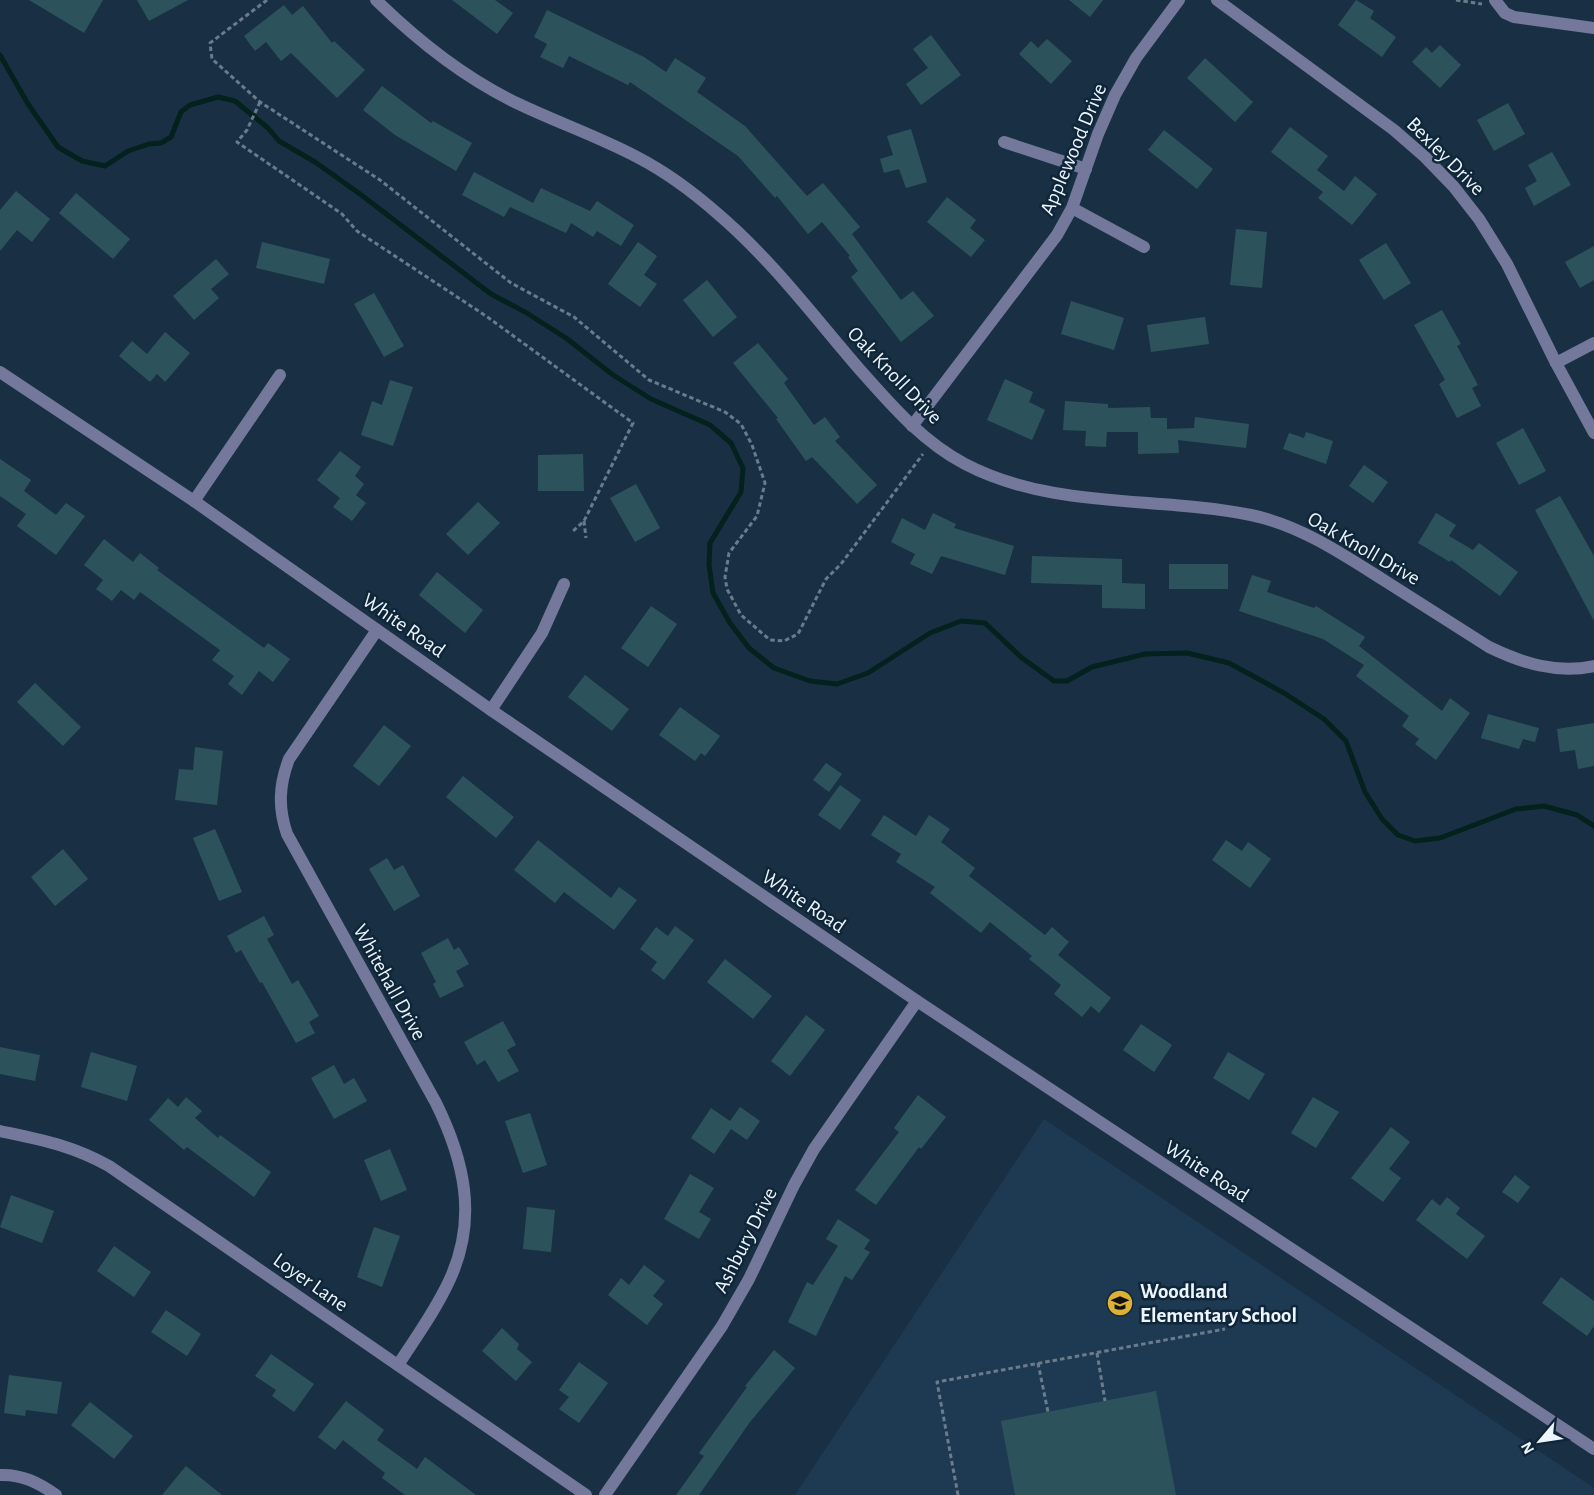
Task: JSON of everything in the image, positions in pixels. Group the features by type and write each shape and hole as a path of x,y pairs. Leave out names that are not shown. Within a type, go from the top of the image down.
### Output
{"street":[{"name":"Oak Knoll Drive","path":"376,0 408,30 482,85 520,105 637,157 673,178 701,199 762,257 892,407 941,450 965,464 1004,482 1059,495 1211,509 1253,515 1281,523 1338,551 1489,647 1515,659 1557,669 1594,666"},
{"name":"Applewood Drive","path":"912,426 1057,235 1072,208 1098,134 1120,86 1136,58 1179,0"},
{"name":"Bexley Drive","path":"1216,0 1394,130 1454,187 1479,219 1507,264 1594,433"},
{"path":"1491,2 1514,17 1594,28"},
{"path":"1005,142 1086,169"},
{"path":"1072,208 1144,247"},
{"path":"1556,363 1594,343"},
{"name":"White Road","path":"0,372 194,501 491,710 916,1001 1594,1449"},
{"path":"194,501 280,375"},
{"path":"491,710 543,633 564,585"},
{"name":"Whitehall Drive","path":"377,630 289,759 284,774 280,804 287,834 436,1103 451,1134 460,1161 465,1189 465,1217 458,1258 438,1304 398,1365"},
{"name":"Ashbury Drive","path":"605,1495 722,1326 749,1279 814,1149 916,1001"},
{"name":"Loyer Lane","path":"0,1131 56,1143 84,1152 109,1166 586,1495"},
{"path":"0,1475 34,1481 56,1495"}],"path":[{"path":"267,0 210,43 212,59 260,102 380,180 511,283 574,317 648,380 725,412 741,424 752,444 765,483 757,516 729,553 725,577 727,589 741,615 770,640 784,641 798,634 826,579 841,564 923,454"},
{"path":"1456,0 1491,2"},
{"path":"260,102 247,130 237,142 342,214 357,231 486,316 633,423 584,521 572,532"},
{"path":"584,521 586,538"},
{"path":"958,1495 937,1382 1226,1329"},
{"path":"1096,1353 1105,1401"},
{"path":"1038,1364 1048,1412"}],"shaded area":[{"name":"Woodland Elementary School","path":"1044,1119 1594,1488 1594,1495 795,1495"}],"building":[{"path":"29,0 103,0 84,33"},
{"path":"137,0 188,0 149,21"},
{"path":"452,0 495,0 513,13 497,34"},
{"path":"1069,0 1103,0 1090,17"},
{"path":"1356,0 1374,11 1370,18 1396,37 1382,57 1338,25"},
{"path":"284,5 292,15 303,6 332,43 334,41 365,70 337,98 291,53 281,61 266,42 255,51 244,36"},
{"path":"547,10 644,57 666,72 675,58 706,78 697,92 745,126 807,196 823,183 860,227 852,234 901,300 913,291 934,316 901,342 851,277 858,271 848,257 850,256 822,222 808,234 777,196 775,198 738,156 630,82 628,85 569,56 563,68 540,57 547,44 534,37"},
{"path":"931,35 961,75 921,105 906,84 928,68 913,49"},
{"path":"1047,39 1072,61 1051,84 1019,54 1031,41 1038,48"},
{"path":"1440,45 1461,65 1440,88 1412,62 1426,47 1432,53"},
{"path":"1205,58 1253,102 1235,122 1187,78"},
{"path":"382,86 431,123 433,121 472,143 456,171 395,135 363,110"},
{"path":"1508,103 1525,134 1494,151 1477,120"},
{"path":"1290,127 1328,156 1317,170 1344,191 1355,176 1377,194 1352,225 1318,198 1323,192 1271,152"},
{"path":"911,129 927,182 906,188 899,169 884,173 880,159 893,155 887,136"},
{"path":"1164,130 1213,169 1197,189 1148,150"},
{"path":"1552,152 1571,185 1534,206 1525,188 1537,181 1528,165"},
{"path":"474,172 533,203 541,188 590,211 597,201 634,225 621,246 597,231 593,237 571,223 566,233 510,207 504,217 462,195"},
{"path":"16,191 50,219 32,242 17,230 0,251 0,210"},
{"path":"76,193 130,239 113,259 59,213"},
{"path":"947,197 976,220 970,228 985,240 971,257 927,222"},
{"path":"1236,229 1267,232 1262,288 1230,285"},
{"path":"262,242 330,259 324,284 256,268"},
{"path":"638,242 657,256 644,275 657,284 640,307 608,284"},
{"path":"1386,243 1411,283 1384,300 1359,260"},
{"path":"1594,246 1594,280 1580,288 1565,262"},
{"path":"216,259 229,274 211,289 219,298 194,320 173,296"},
{"path":"707,280 737,317 713,337 683,300"},
{"path":"374,293 404,346 384,357 354,304"},
{"path":"1071,301 1124,318 1114,350 1061,334"},
{"path":"1442,310 1461,344 1457,346 1478,385 1472,388 1481,406 1457,418 1439,384 1445,380 1414,325"},
{"path":"1205,317 1209,344 1151,352 1147,325"},
{"path":"165,332 190,353 165,382 157,374 150,382 119,356 132,341 147,354"},
{"path":"758,343 788,379 784,383 814,425 825,417 840,437 835,441 877,485 857,504 812,457 806,461 776,419 778,418 733,363"},
{"path":"1005,379 1033,392 1029,402 1045,410 1032,440 987,420"},
{"path":"390,380 413,387 393,446 361,435 372,401 382,405"},
{"path":"1065,401 1108,404 1108,408 1150,407 1151,418 1167,418 1167,429 1194,428 1195,417 1249,424 1246,448 1178,440 1179,453 1138,454 1138,432 1107,432 1106,447 1085,446 1086,431 1063,430"},
{"path":"1523,428 1546,471 1519,485 1496,443"},
{"path":"1306,432 1333,441 1326,464 1283,449 1289,433 1304,438"},
{"path":"340,451 361,467 355,476 364,484 356,495 366,503 352,521 333,507 340,498 317,480"},
{"path":"583,454 584,491 538,491 538,455"},
{"path":"0,459 31,480 24,491 56,515 66,503 85,516 56,555 17,526 26,514 0,496"},
{"path":"1364,465 1388,482 1373,503 1349,486"},
{"path":"636,484 660,528 635,542 610,498"},
{"path":"1560,496 1594,556 1594,621 1535,510"},
{"path":"478,502 500,523 468,555 446,534"},
{"path":"933,513 956,524 954,528 1014,546 1005,575 941,556 932,574 910,564 915,554 891,542 902,518 925,530"},
{"path":"1436,513 1456,525 1449,536 1473,550 1479,543 1518,572 1500,596 1451,560 1450,562 1418,543"},
{"path":"104,539 133,562 140,553 159,568 157,570 264,648 268,643 290,659 273,682 259,671 242,695 228,684 234,676 212,660 220,650 140,592 134,600 121,590 112,601 96,589 103,580 84,565"},
{"path":"1032,556 1122,559 1122,583 1145,584 1145,609 1102,608 1102,585 1031,583"},
{"path":"1169,564 1228,564 1228,589 1169,589"},
{"path":"437,572 483,610 465,633 419,595"},
{"path":"1252,575 1271,581 1267,592 1314,608 1316,606 1365,637 1359,646 1442,711 1450,698 1470,713 1436,760 1415,744 1419,739 1402,726 1409,716 1356,676 1364,665 1323,639 1239,611"},
{"path":"651,606 677,624 648,667 621,648"},
{"path":"585,675 629,709 612,731 568,697"},
{"path":"35,683 81,727 63,746 17,702"},
{"path":"680,707 720,736 705,756 701,753 695,761 659,735"},
{"path":"1488,714 1539,728 1535,742 1523,739 1519,749 1481,738"},
{"path":"1594,723 1594,766 1578,769 1575,750 1560,752 1557,729"},
{"path":"384,725 411,746 379,786 353,766"},
{"path":"195,747 223,751 217,805 175,800 179,769 193,770"},
{"path":"826,763 842,774 829,792 813,780"},
{"path":"463,776 514,817 496,838 446,797"},
{"path":"840,785 861,800 840,830 818,815"},
{"path":"884,815 916,836 929,815 950,829 941,842 975,868 969,876 1045,935 1052,927 1069,942 1058,955 1111,998 1099,1013 1091,1006 1082,1017 1054,994 1061,985 1029,959 1032,956 990,922 981,933 930,893 935,887 896,862 901,854 871,835"},
{"path":"215,829 242,892 219,901 193,838"},
{"path":"538,840 611,898 619,887 637,900 614,930 564,892 555,903 514,870"},
{"path":"1226,840 1242,851 1248,842 1271,859 1250,888 1212,860"},
{"path":"63,849 88,879 55,906 31,877"},
{"path":"387,858 394,870 403,865 420,896 394,911 369,869"},
{"path":"264,916 274,935 267,939 292,984 298,980 319,1016 309,1022 315,1033 296,1043 262,982 260,983 241,950 236,953 227,936"},
{"path":"675,926 694,940 664,980 651,970 657,962 640,949 656,927 668,936"},
{"path":"448,938 454,950 459,947 469,964 456,971 464,986 440,998 433,984 436,982 421,953"},
{"path":"725,959 772,996 753,1019 707,982"},
{"path":"806,1015 825,1030 790,1076 771,1061"},
{"path":"503,1021 516,1045 507,1050 519,1071 498,1082 485,1060 477,1065 464,1042"},
{"path":"1141,1024 1172,1045 1154,1072 1123,1050"},
{"path":"0,1047 40,1055 35,1081 0,1074"},
{"path":"91,1052 137,1066 127,1101 81,1087"},
{"path":"1228,1052 1265,1074 1249,1100 1213,1078"},
{"path":"334,1065 344,1084 354,1078 367,1101 334,1119 311,1078"},
{"path":"918,1095 946,1117 921,1149 919,1147 876,1205 855,1190 899,1132 894,1128"},
{"path":"186,1097 202,1111 195,1118 218,1138 220,1135 271,1172 254,1197 187,1147 184,1150 149,1120 168,1098 178,1107"},
{"path":"1313,1097 1339,1112 1316,1148 1291,1133"},
{"path":"740,1107 760,1121 747,1140 731,1129 714,1154 691,1138 711,1108 730,1121"},
{"path":"530,1113 547,1165 523,1173 505,1121"},
{"path":"1391,1127 1410,1142 1389,1169 1401,1178 1383,1202 1351,1178"},
{"path":"390,1149 407,1190 381,1201 364,1160"},
{"path":"690,1174 714,1188 699,1212 711,1219 699,1239 664,1219"},
{"path":"1515,1175 1530,1187 1518,1203 1502,1192"},
{"path":"11,1195 54,1211 42,1243 0,1227"},
{"path":"1447,1197 1460,1208 1456,1214 1485,1236 1467,1259 1416,1220 1432,1199 1440,1206"},
{"path":"527,1207 555,1210 551,1252 523,1249"},
{"path":"838,1219 870,1240 864,1249 870,1252 852,1280 845,1276 816,1336 788,1322 807,1282 813,1285 838,1246 826,1239"},
{"path":"374,1227 400,1236 382,1287 357,1277"},
{"path":"114,1246 151,1272 134,1297 97,1271"},
{"path":"644,1265 665,1281 653,1296 663,1304 647,1325 608,1295 621,1278 629,1285"},
{"path":"1561,1277 1594,1301 1594,1326 1587,1336 1542,1303"},
{"path":"166,1310 201,1334 187,1356 151,1332"},
{"path":"502,1328 519,1344 517,1349 532,1362 516,1381 482,1351"},
{"path":"774,1350 795,1368 750,1422 699,1495 676,1495 704,1456 699,1453 747,1387 745,1386"},
{"path":"271,1354 314,1384 294,1412 272,1396 276,1390 255,1376"},
{"path":"579,1362 608,1383 579,1423 559,1409 569,1397 559,1390"},
{"path":"9,1375 62,1382 57,1414 26,1410 25,1416 4,1413"},
{"path":"1156,1391 1176,1495 1015,1495 1001,1421"},
{"path":"346,1401 384,1430 377,1440 417,1469 425,1457 476,1495 405,1495 382,1478 385,1473 343,1440 335,1450 318,1437"},
{"path":"90,1402 133,1436 114,1459 71,1425"},
{"path":"186,1466 222,1495 162,1495"}],"waterway":[{"path":"0,55 28,104 58,147 82,161 105,166 128,151 149,144 161,143 171,137 181,112 190,105 218,97 235,101 268,128 279,141 315,162 360,194 491,294 566,338 613,375 651,399 710,425 731,443 743,468 741,492 710,543 709,565 713,593 730,623 749,648 774,668 810,681 837,684 868,673 930,633 961,621 985,623 1022,658 1054,681 1067,681 1092,667 1145,654 1187,653 1229,663 1284,693 1324,719 1346,741 1365,792 1382,819 1398,835 1415,841 1440,838 1516,809 1544,806 1577,815 1594,826"}],"place":[{"name":"Woodland Elementary School","path":"1120,1303"}]}
